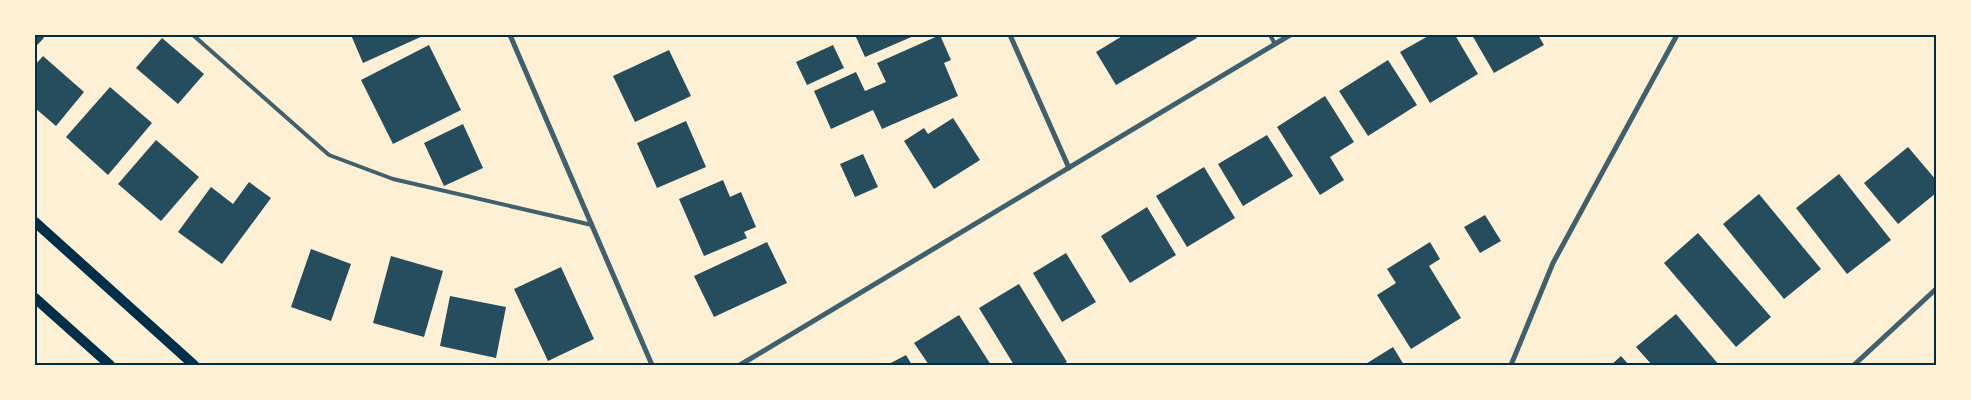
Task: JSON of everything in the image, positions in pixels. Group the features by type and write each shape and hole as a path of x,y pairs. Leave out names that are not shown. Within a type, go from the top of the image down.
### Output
{"main road":[{"path":"35,222 194,365"},
{"path":"35,298 110,365"}],"street":[{"path":"510,35 652,365"},
{"path":"1010,35 1069,168"},
{"path":"740,365 1290,35"},
{"path":"1511,365 1553,263 1677,35"},
{"path":"1854,365 1936,289"}],"lane":[{"path":"193,35 329,155 393,179 592,225"},
{"path":"1270,35 1275,44"}],"building":[{"path":"35,35 41,35 44,38 35,47"},
{"path":"351,35 425,35 363,63"},
{"path":"855,35 916,35 865,57"},
{"path":"940,35 951,60 944,63 958,96 882,129 873,110 831,129 814,91 856,72 865,91 886,82 877,63"},
{"path":"1124,35 1195,35 1197,38 1116,85 1096,52"},
{"path":"1430,35 1455,35 1478,74 1430,103 1400,52"},
{"path":"1472,35 1538,35 1544,45 1494,73"},
{"path":"162,38 204,74 178,104 136,68"},
{"path":"429,45 461,110 393,144 361,80"},
{"path":"833,45 844,68 807,85 796,62"},
{"path":"669,50 691,96 635,122 613,76"},
{"path":"43,56 84,92 56,126 35,108 35,65"},
{"path":"1388,60 1417,105 1368,136 1339,91"},
{"path":"110,87 152,123 108,175 66,137"},
{"path":"1325,96 1354,142 1330,157 1344,180 1320,195 1277,127"},
{"path":"953,118 980,160 934,189 904,141 924,128 928,134"},
{"path":"686,121 706,167 657,188 637,143"},
{"path":"463,124 483,168 444,186 424,143"},
{"path":"1267,135 1293,176 1243,206 1218,164"},
{"path":"156,140 199,177 161,221 118,184"},
{"path":"1908,147 1936,180 1936,193 1898,224 1864,183"},
{"path":"863,154 878,187 855,197 840,164"},
{"path":"1204,167 1235,218 1187,247 1156,196"},
{"path":"1839,174 1891,240 1847,274 1796,208"},
{"path":"723,180 730,197 741,192 756,227 744,232 747,238 704,256 679,199"},
{"path":"249,182 271,198 222,264 178,232 211,187 233,204"},
{"path":"1759,194 1821,269 1784,299 1723,224"},
{"path":"1147,207 1176,255 1130,283 1101,236"},
{"path":"1485,215 1501,241 1480,253 1464,227"},
{"path":"1698,233 1771,317 1736,347 1664,263"},
{"path":"767,242 787,283 714,317 694,276"},
{"path":"1430,242 1440,259 1429,266 1461,318 1411,349 1377,295 1396,283 1387,269"},
{"path":"311,249 351,264 331,321 291,307"},
{"path":"1066,253 1096,302 1062,322 1033,273"},
{"path":"391,256 443,271 424,337 373,323"},
{"path":"561,267 594,339 548,361 514,289"},
{"path":"1019,284 1067,362 1062,365 1014,365 979,308"},
{"path":"450,296 506,307 496,358 440,346"},
{"path":"1676,314 1719,365 1652,365 1636,347"},
{"path":"959,315 991,365 929,365 914,343"},
{"path":"1393,347 1404,365 1364,365"},
{"path":"906,355 912,365 887,365"},
{"path":"1621,356 1629,365 1611,365"}]}
